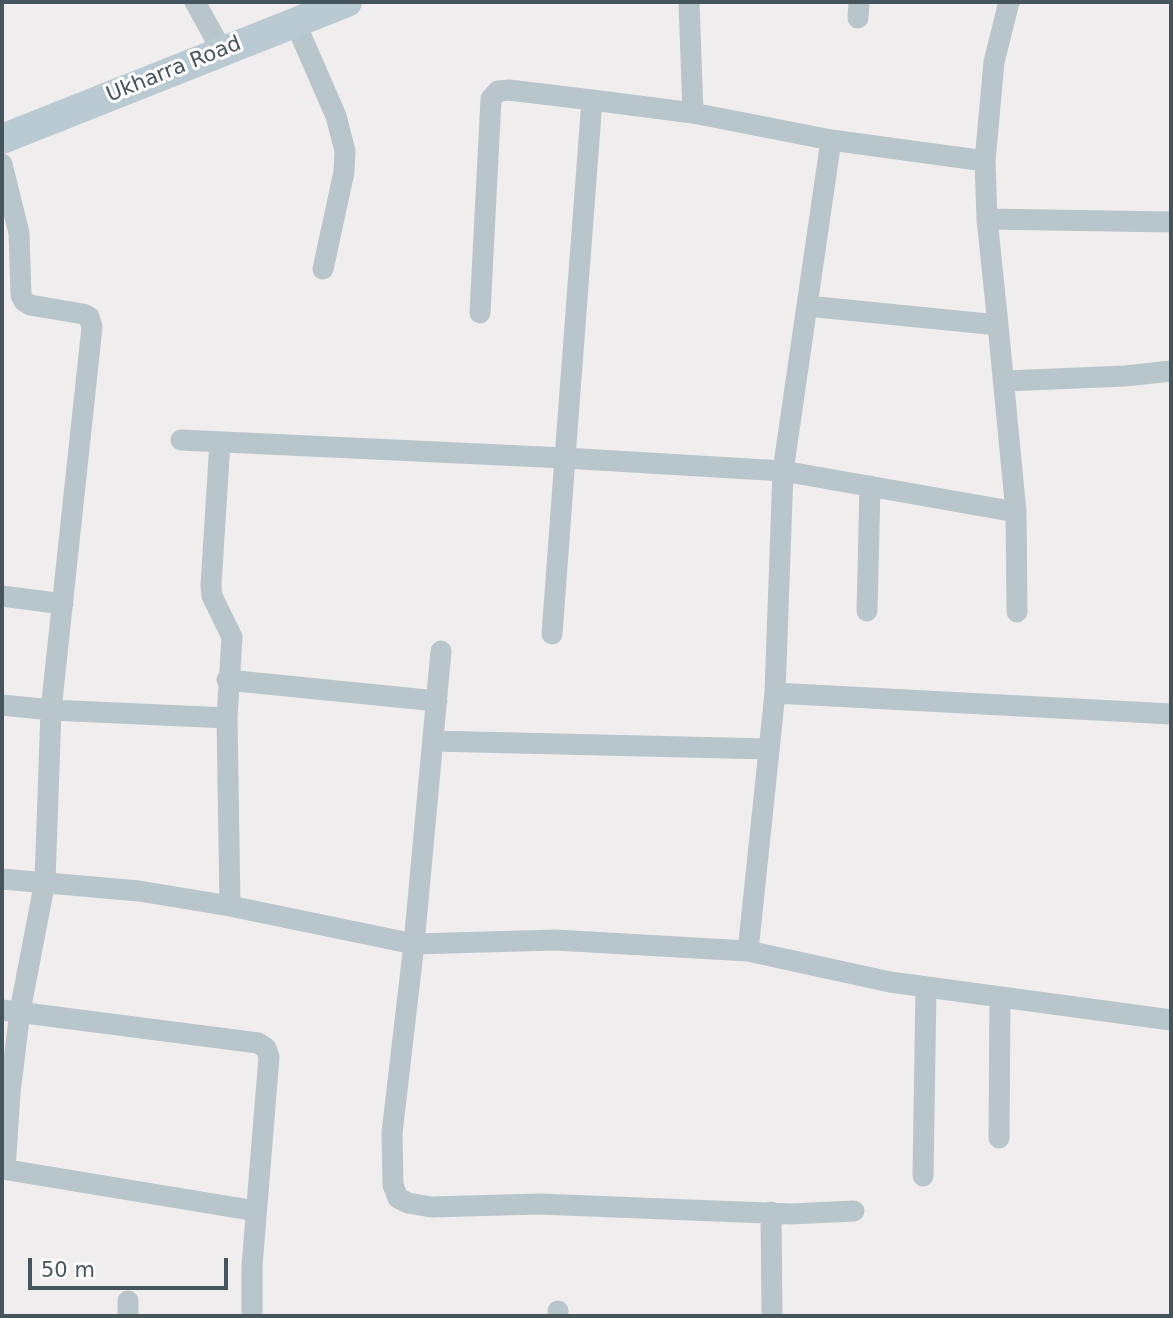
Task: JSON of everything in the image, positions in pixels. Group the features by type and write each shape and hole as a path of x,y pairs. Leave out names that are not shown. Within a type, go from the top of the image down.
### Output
{"street":[{"path":"195,2 222,51"},
{"name":"Ukharra Road","path":"2,139 346,2"},
{"path":"689,2 693,113"},
{"path":"1009,2 994,62 985,161 987,219 1016,512 1017,612"},
{"path":"295,22 336,116 344,142 344,172 323,269"},
{"path":"481,313 491,99 498,91 509,90 693,113 831,140 985,161"},
{"path":"552,634 592,100"},
{"path":"748,951 775,693 783,471 831,140"},
{"path":"2,164 19,233 21,295 24,301 30,305 83,314 92,321 51,710 45,881 11,1011 10,1093 4,1169 256,1211"},
{"path":"987,219 1171,222"},
{"path":"807,306 998,325"},
{"path":"1005,381 1125,376 1171,370"},
{"path":"181,440 783,471 1016,512"},
{"path":"220,442 211,585 212,596 232,637 227,680 230,906"},
{"path":"867,611 870,486"},
{"path":"2,596 62,604"},
{"path":"441,651 414,944 391,1133 393,1185 398,1198 408,1203 431,1207 539,1204 771,1212 854,1212"},
{"path":"227,680 437,701"},
{"path":"775,693 1171,714"},
{"path":"2,705 51,710 227,718"},
{"path":"433,741 769,749"},
{"path":"2,879 139,891 230,906 414,944 555,940 748,951 890,982 1171,1020"},
{"path":"923,1176 926,987"},
{"path":"999,1138 1000,998"},
{"path":"11,1011 263,1045 268,1057 256,1211 252,1316"},
{"path":"771,1212 772,1316"}]}
